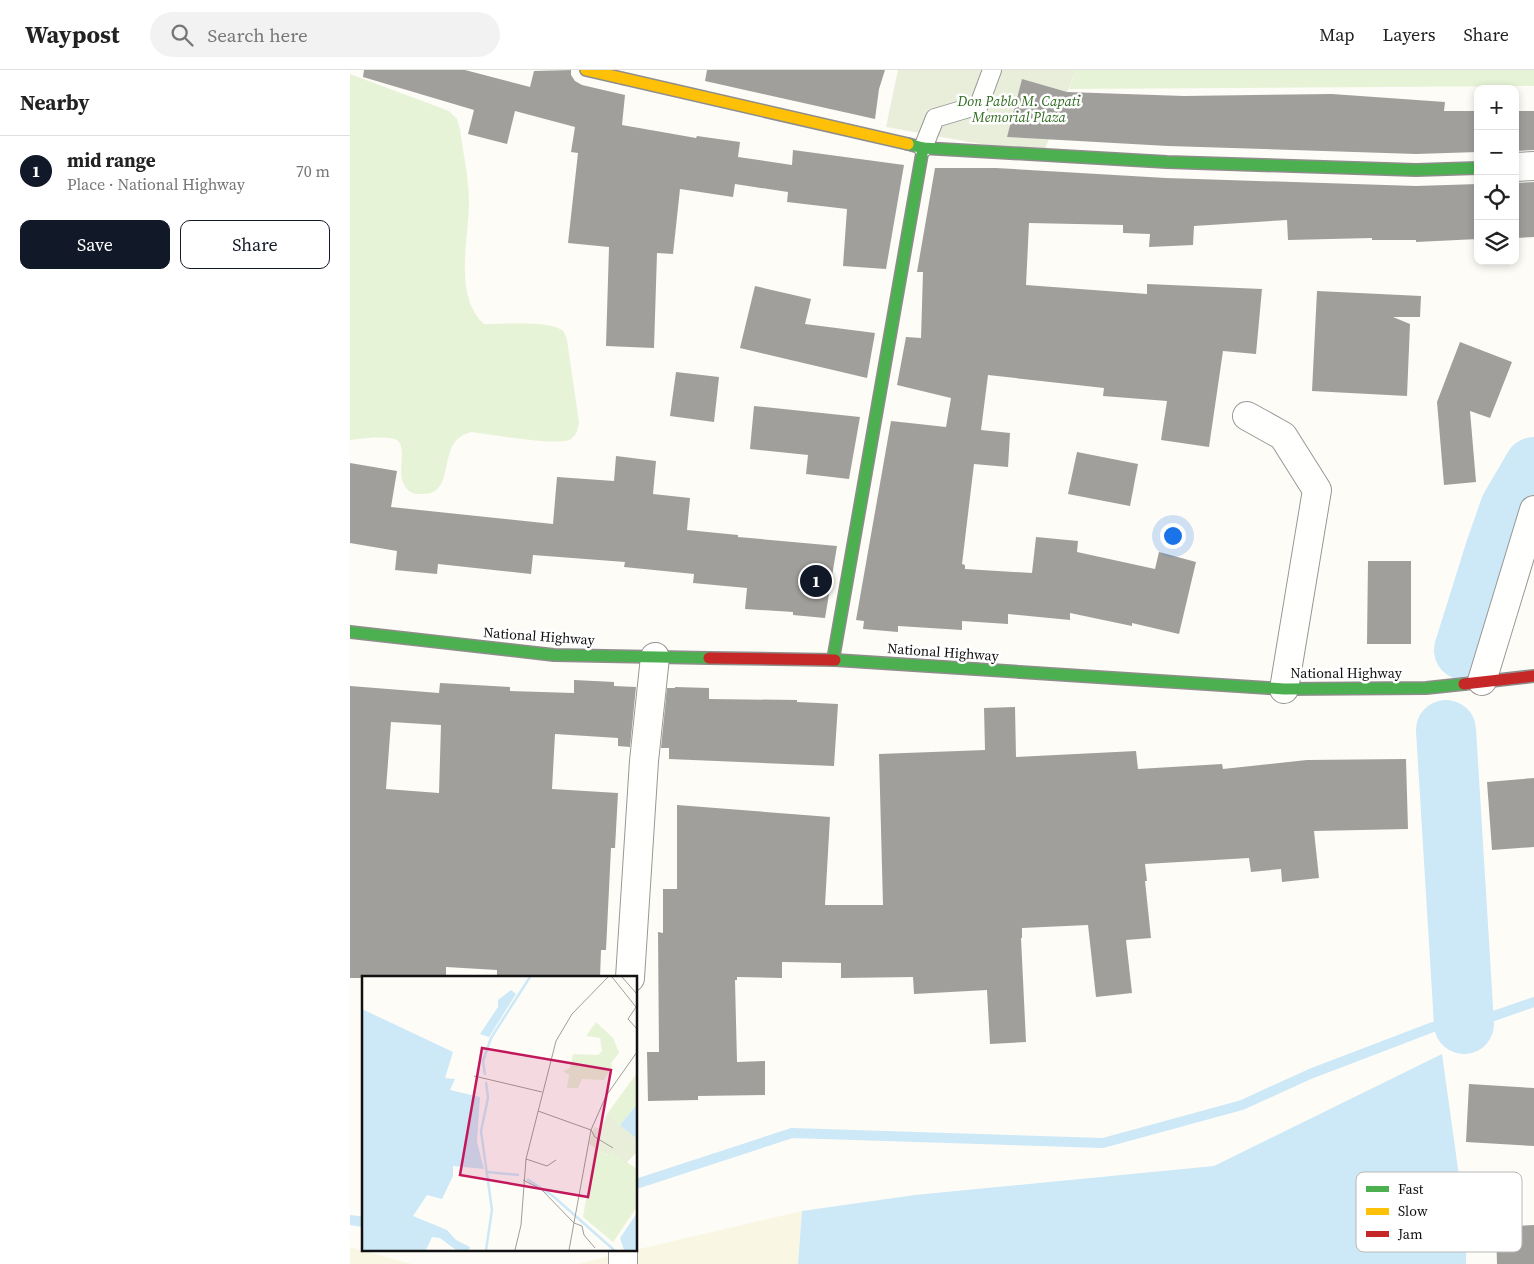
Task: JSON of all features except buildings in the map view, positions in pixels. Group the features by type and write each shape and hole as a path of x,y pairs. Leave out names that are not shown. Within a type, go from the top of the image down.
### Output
{"street":[{"path":"586,70 923,148 1168,162 1416,170 1474,168"},
{"path":"833,660 923,148"},
{"path":"1519,167 1534,166"},
{"path":"1247,416 1283,436 1317,490 1284,689"},
{"path":"1482,681 1534,510"},
{"name":"National Highway","path":"350,632 554,655 833,660 1284,689 1426,688 1534,676"},
{"path":"630,976 644,761 655,657"}],"lane":[{"path":"923,148 935,118 979,105 992,70"}],"shaded area":[{"path":"802,1211 798,1264 577,1264 627,1252 638,1252 638,1249"},
{"path":"350,1247 362,1250 362,1252 412,1264 350,1264"}],"green space":[{"name":"Don Pablo M. Capati Memorial Plaza","path":"898,70 1076,70 1045,149 992,146 886,127"},
{"path":"1076,70 1534,70 1534,86 1069,89"},
{"path":"350,74 449,111 457,119 469,193 465,266 469,298 474,312 484,324 539,324 558,328 564,332 567,340 579,422 577,431 571,439 553,442 468,433 459,438 453,445 441,484 430,493 421,494 409,491 404,486 401,474 401,445 399,442 390,438 350,440"}],"water":[{"path":"1442,1054 1458,1172 1356,1172 1356,1252 1466,1252 1466,1264 798,1264 802,1211 915,1195 1214,1166"}],"waterway":[{"path":"1464,650 1510,508 1534,467"},
{"path":"1446,730 1464,1024"},
{"path":"638,1183 792,1133 1103,1143 1242,1105 1310,1074 1433,1027 1464,1024 1534,1002"},
{"path":"350,1220 362,1222"}],"traffic: fast":[{"path":"908,144 923,148 1167,162 1416,170 1474,168"},
{"path":"833,660 923,148"},
{"path":"350,632 554,655 709,658"},
{"path":"835,660 1284,689 1426,688 1464,684"}],"traffic: slow":[{"path":"586,70 908,144"}],"traffic: jam":[{"path":"709,658 835,660"},
{"path":"1464,684 1534,676"}],"place":[{"name":"mid range","path":"816,581"}]}
